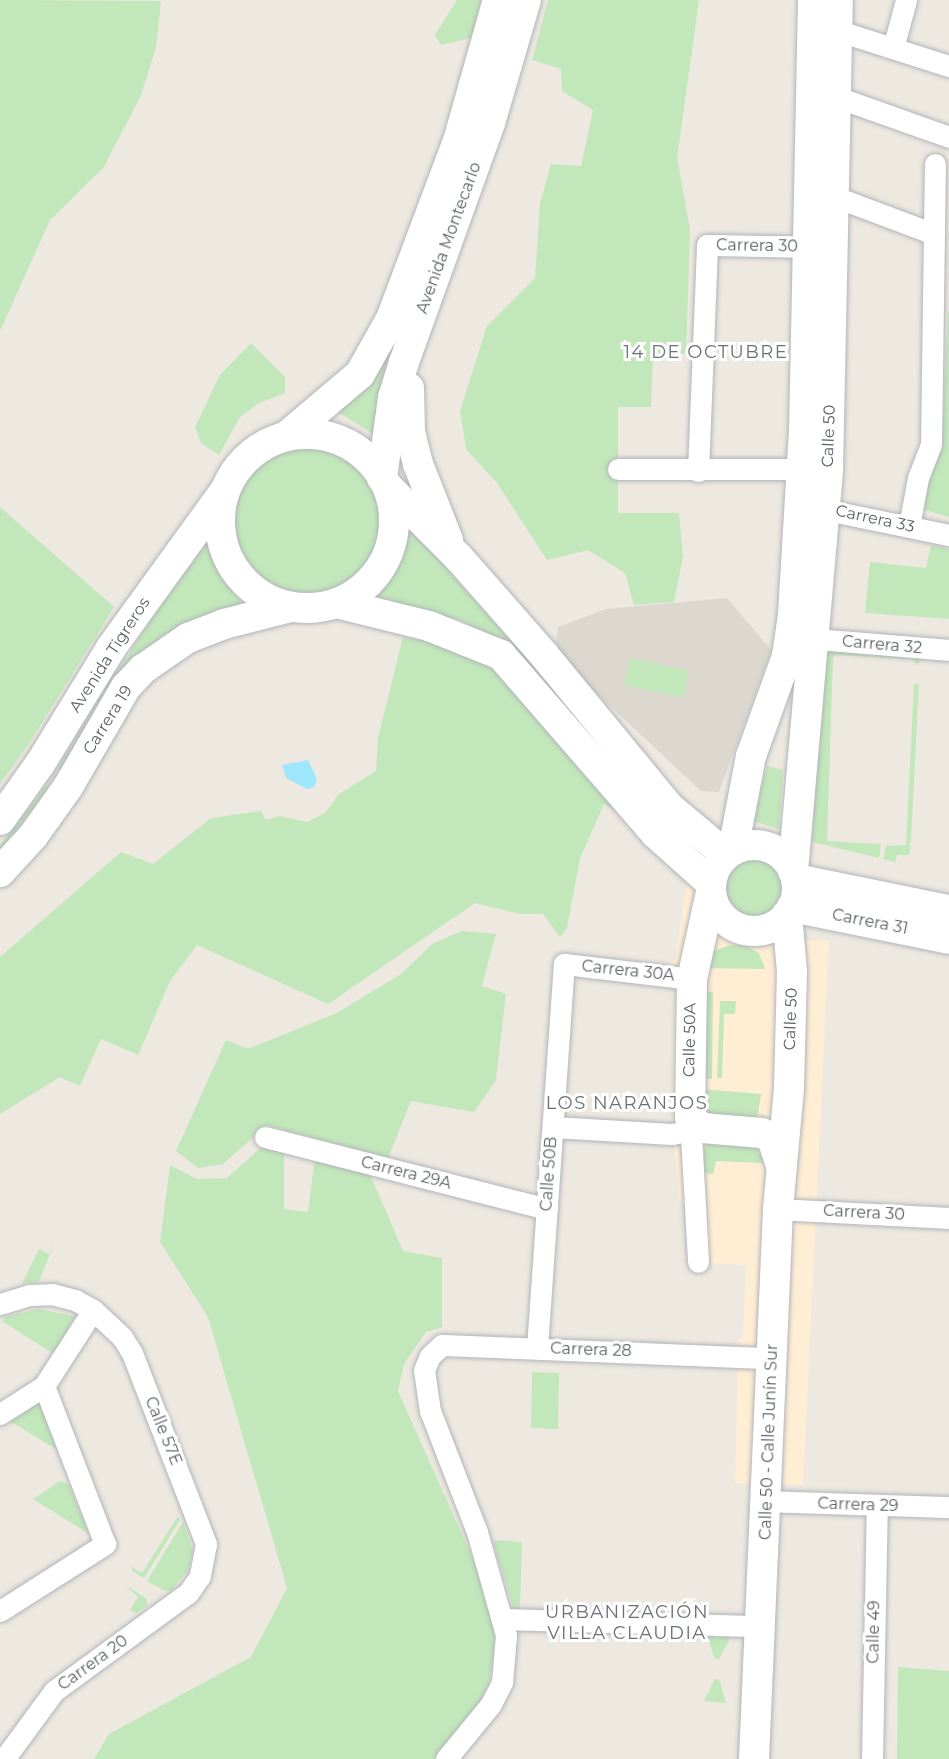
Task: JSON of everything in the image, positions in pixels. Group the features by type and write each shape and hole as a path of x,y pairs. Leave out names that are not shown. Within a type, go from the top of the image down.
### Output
{"main road":[{"name":"Avenida Montecarlo","path":"288,435 360,374 391,319 458,141 498,0"},
{"name":"Avenida Montecarlo","path":"384,482 393,398 490,123 526,0"},
{"name":"Calle 50","path":"812,516 803,469 813,0"},
{"name":"Calle 50","path":"784,1124 792,972 792,893 809,623 812,516 833,196 838,0"},
{"path":"437,271 417,338 409,390 410,432 417,464 442,529 459,558"},
{"path":"384,482 394,518 388,551 371,579 336,603 312,608 290,607 259,594 235,570 221,539 224,492 249,455 288,435 328,435 347,442 363,454 384,482 459,558 545,656 670,808 701,834 729,853"},
{"name":"Avenida Tigreros","path":"0,820 40,764 111,648 224,492"},
{"path":"336,603 429,626 501,655 655,833 711,888 722,917 737,927 764,929 792,893"},
{"name":"Carrera 19","path":"0,872 33,836 68,787 126,687 143,669 188,638 224,624 290,607"},
{"name":"Calle 50","path":"729,853 752,756 786,656 809,623"},
{"path":"701,834 713,836 728,830 740,808"},
{"path":"711,888 716,868 729,853 763,846 784,857 792,893"},
{"name":"Calle 50A","path":"694,1124 692,979 711,888"},
{"path":"792,893 949,910"},
{"name":"Carrera 31","path":"792,893 949,939"},
{"path":"694,1124 762,1133 777,1147 781,1168"},
{"name":"Calle 50 - Calle Junín Sur","path":"754,1759 778,1209 784,1124"}],"street":[{"path":"893,48 906,0"},
{"path":"836,30 949,66"},
{"path":"834,96 949,137"},
{"path":"909,526 918,478 931,444 935,164"},
{"path":"833,196 934,234"},
{"name":"Carrera 30","path":"698,471 707,245 807,247"},
{"path":"618,469 698,471 803,469"},
{"name":"Carrera 33","path":"812,516 909,526 949,535"},
{"name":"Carrera 32","path":"809,623 949,650"},
{"name":"Carrera 30A","path":"564,964 692,979"},
{"name":"Calle 50B","path":"537,1348 564,964"},
{"path":"553,1127 672,1134 694,1124"},
{"name":"Calle 50A","path":"694,1124 698,1262"},
{"name":"Carrera 29A","path":"266,1137 547,1209"},
{"name":"Carrera 30","path":"778,1209 949,1218"},
{"name":"Calle 57E","path":"0,1304 44,1295 75,1300 93,1310 116,1331 132,1353 206,1544 200,1576 173,1606"},
{"path":"0,1414 44,1386 93,1310"},
{"name":"Carrera 28","path":"504,1618 477,1532 430,1411 424,1370 430,1356 442,1345 772,1358"},
{"path":"0,1611 105,1544 44,1386"},
{"name":"Carrera 29","path":"767,1501 949,1507"},
{"name":"Calle 49","path":"872,1759 877,1505"},
{"name":"Carrera 20","path":"4,1759 54,1691 173,1606"},
{"path":"446,1759 469,1735 502,1682 504,1618 760,1626"}],"shaded area":[{"path":"727,598 771,650 719,792 701,791 567,666 555,650 558,627 606,609"},
{"path":"688,876 714,927 733,939 751,942 829,940 803,1485 735,1483 739,1339 743,1338 746,1265 708,1263 707,1269 689,1268 686,1202 679,1201 672,1119 675,994 670,962 675,959"}],"green space":[{"path":"0,0 161,1 156,47 141,95 104,167 50,220 0,331"},
{"path":"457,0 481,0 472,38 441,45 435,35"},
{"path":"548,0 699,0 677,158 690,229 686,354 653,354 651,407 618,407 618,513 679,513 683,556 674,602 634,605 625,573 588,550 547,560 497,483 466,449 460,411 487,326 535,278 540,203 551,164 581,166 593,110 562,91 561,69 532,60"},
{"path":"948,312 949,517 922,509 926,477 942,444"},
{"path":"405,313 377,436 336,411"},
{"path":"251,343 285,377 285,393 259,403 240,417 219,455 201,443 195,427 220,375"},
{"path":"306,447 334,452 359,468 375,493 380,521 375,549 359,574 334,590 306,595 278,590 253,574 237,549 232,521 237,493 253,468 278,452"},
{"path":"0,507 114,607 30,742 0,784"},
{"path":"410,526 462,586 537,662 697,846 693,850 588,735 531,663 506,644 460,620 379,601 378,596 399,564"},
{"path":"204,534 216,569 242,604 184,624 144,651 63,772 58,768"},
{"path":"931,545 949,549 949,619 865,613 870,562 926,568"},
{"path":"403,637 456,647 487,662 627,818 604,804 580,858 567,928 560,937 543,914 520,914 475,903 328,1004 197,945 170,981 138,1055 101,1039 80,1086 60,1077 0,1114 0,957 121,852 153,864 211,818 261,811 266,820 280,816 307,822 325,813 339,794 376,771 378,738"},
{"path":"830,651 922,659 917,665 912,659 835,655 833,659 827,841 881,844 879,858 812,842 824,659"},
{"path":"630,658 689,671 683,698 624,685"},
{"path":"914,684 919,684 911,840 909,855 897,855 895,862 883,859 886,846 906,845"},
{"path":"767,766 783,770 779,829 753,821"},
{"path":"46,786 50,788 0,852 0,845"},
{"path":"748,858 760,858 775,866 783,881 783,893 775,908 760,916 748,916 733,908 725,893 725,881 733,866"},
{"path":"462,931 496,934 482,986 506,994 496,1080 474,1112 411,1101 388,1158 267,1125 223,1164 198,1168 176,1151 226,1040 248,1049 337,1013 401,974 432,944"},
{"path":"730,945 744,945 759,953 765,969 705,968 706,959 714,951"},
{"path":"703,992 713,992 712,1079 702,1078"},
{"path":"720,1001 736,1001 735,1014 724,1014 722,1078 717,1078"},
{"path":"700,1089 761,1094 757,1120 713,1117 704,1109"},
{"path":"709,1142 756,1148 765,1163 716,1161 713,1174 704,1173 704,1149"},
{"path":"266,1143 284,1146 284,1209 308,1212 315,1158 369,1172 403,1251 442,1258 442,1327 426,1332 404,1364 398,1391 490,1597 495,1639 489,1684 472,1716 433,1759 94,1759 109,1734 251,1657 287,1588 208,1317 160,1242 170,1165 197,1179 227,1178"},
{"path":"54,1244 39,1281 22,1284 39,1249 49,1254"},
{"path":"38,1309 75,1316 54,1354 3,1322 4,1317"},
{"path":"532,1372 559,1373 558,1429 531,1428"},
{"path":"40,1400 59,1451 8,1420"},
{"path":"60,1481 68,1484 89,1534 33,1499"},
{"path":"178,1516 180,1520 144,1578 132,1571 132,1567 142,1573"},
{"path":"183,1522 193,1551 188,1570 171,1591 163,1590 147,1581"},
{"path":"495,1540 522,1542 520,1609 514,1610 494,1545"},
{"path":"125,1585 147,1599 147,1606 136,1613 130,1610 138,1597"},
{"path":"715,1635 716,1639 723,1636 730,1639 719,1659 715,1659 707,1636"},
{"path":"898,1667 949,1671 949,1759 897,1759"},
{"path":"715,1679 719,1679 726,1703 704,1701"}],"water":[{"path":"308,760 317,779 314,787 307,789 286,778 282,765"}],"district":[{"name":"14 DE OCTUBRE","path":"706,352"},
{"name":"LOS NARANJOS","path":"627,1103"},
{"name":"URBANIZACIÓN VILLA CLAUDIA","path":"627,1623"}]}
